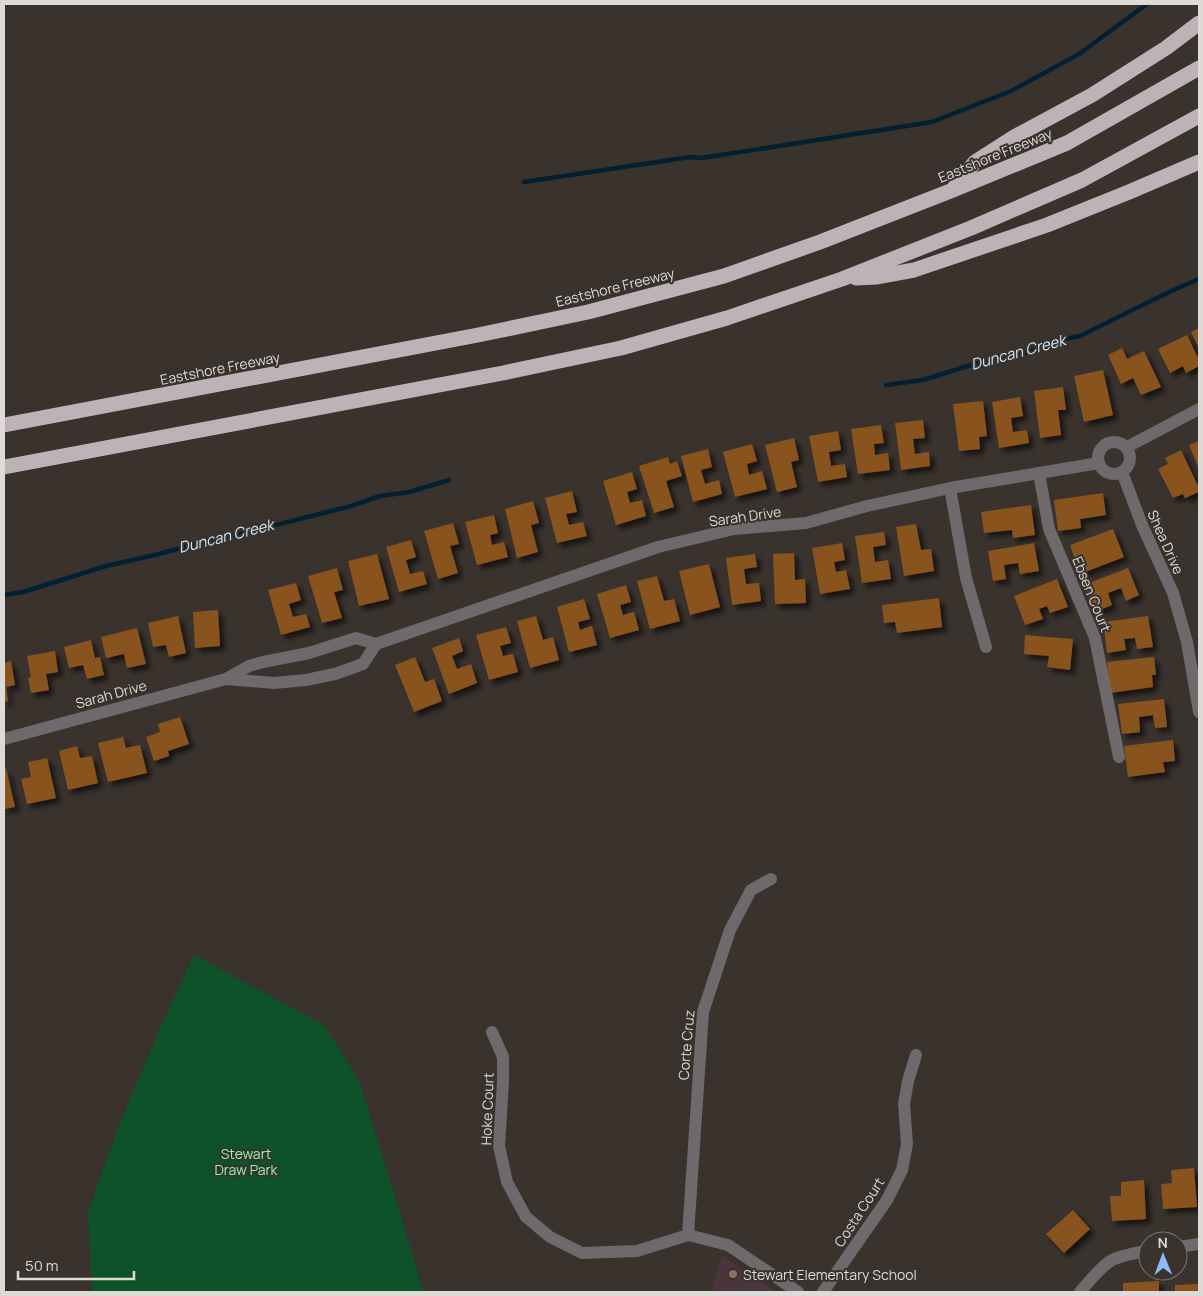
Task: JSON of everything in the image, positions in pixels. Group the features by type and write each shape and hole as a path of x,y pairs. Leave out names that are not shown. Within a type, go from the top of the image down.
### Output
{"highway":[{"path":"953,190 975,162 1014,137 1092,96 1166,48 1199,23"},
{"name":"Eastshore Freeway","path":"4,425 469,337 588,312 724,276 820,242 1067,143 1199,68"},
{"path":"4,467 503,373 621,348 727,318 842,279 971,228 1082,180 1199,116"},
{"path":"842,279 876,277 914,270 1047,225 1199,162"}],"street":[{"path":"1127,447 1199,409"},
{"path":"1118,441 1127,447 1131,461 1128,468 1113,474 1104,471 1098,458 1102,447 1106,443 1118,441"},
{"name":"Sarah Drive","path":"4,739 226,679 250,666 309,654 356,638 376,644 658,547 734,529 806,523 867,506 950,488 1099,463"},
{"name":"Shea Drive","path":"1122,472 1142,525 1173,593 1187,642 1199,712"},
{"name":"Ebsen Court","path":"1039,473 1049,529 1095,638 1119,757"},
{"path":"950,488 966,578 986,647"},
{"name":"Sarah Drive","path":"226,679 274,683 306,680 336,674 363,664 376,644"},
{"name":"Corte Cruz","path":"688,1235 703,1012 730,930 752,890 771,879"},
{"name":"Hoke Court","path":"492,1032 503,1057 499,1146 507,1182 526,1217 550,1237 582,1253 637,1251 688,1235"},
{"name":"Costa Court","path":"823,1292 887,1200 902,1170 907,1144 904,1104 908,1081 916,1055"},
{"path":"688,1235 728,1245 798,1292"},
{"path":"1080,1292 1112,1260 1138,1252"}],"shaded area":[{"name":"Stewart Elementary School","path":"722,1255 776,1292 711,1292"}],"green space":[{"name":"Stewart Draw Park","path":"194,955 324,1025 359,1081 421,1285 427,1292 92,1292 88,1212 121,1120 168,1010"}],"building":[{"path":"1199,328 1199,348 1191,332"},
{"path":"1187,335 1199,360 1199,366 1186,373 1183,366 1170,373 1158,349"},
{"path":"1122,348 1127,359 1144,351 1161,387 1141,395 1133,378 1121,384 1108,355"},
{"path":"1103,370 1113,415 1084,422 1074,376"},
{"path":"1063,387 1066,410 1058,410 1061,435 1040,438 1034,391"},
{"path":"1020,397 1023,416 1011,418 1013,432 1027,430 1029,443 999,448 992,402"},
{"path":"983,401 987,436 979,437 980,449 959,451 953,404"},
{"path":"923,420 925,438 913,439 915,454 929,452 930,466 901,470 895,423"},
{"path":"881,425 884,443 874,444 875,455 888,453 890,470 858,474 851,429"},
{"path":"838,431 841,450 829,452 831,466 845,464 847,477 818,482 809,436"},
{"path":"794,438 799,460 791,462 797,487 777,492 765,445"},
{"path":"1199,441 1199,469 1189,445"},
{"path":"752,444 757,461 747,464 749,475 762,471 767,489 735,497 723,452"},
{"path":"708,449 712,467 701,470 705,484 719,480 722,494 693,502 681,456"},
{"path":"1181,450 1199,488 1199,492 1185,498 1183,494 1173,498 1158,469 1168,464 1165,458"},
{"path":"668,457 670,464 677,461 682,476 666,481 674,507 654,513 639,466"},
{"path":"632,472 637,489 627,492 630,503 642,500 646,516 616,525 603,481"},
{"path":"572,491 577,512 566,514 569,525 583,522 587,536 557,543 545,498"},
{"path":"1103,493 1106,515 1080,519 1081,528 1058,531 1054,500"},
{"path":"533,501 539,523 531,525 538,552 517,558 505,509"},
{"path":"1031,505 1035,535 1013,538 1012,530 984,533 981,512"},
{"path":"494,515 498,533 490,535 492,545 504,542 508,557 477,565 465,522"},
{"path":"453,523 459,544 450,546 458,573 438,579 424,531"},
{"path":"916,524 921,550 931,549 934,571 904,576 896,527"},
{"path":"1113,529 1124,557 1080,574 1070,545"},
{"path":"884,532 886,545 873,547 875,562 888,560 891,579 862,583 855,536"},
{"path":"411,540 416,557 406,560 410,574 423,571 427,584 399,592 386,547"},
{"path":"842,543 845,560 834,562 836,572 846,570 850,589 820,594 812,548"},
{"path":"1034,543 1039,571 1020,574 1018,563 1004,565 1006,579 993,581 988,551"},
{"path":"794,553 795,580 805,579 806,603 775,604 773,554"},
{"path":"377,554 389,599 359,606 348,561"},
{"path":"755,554 757,567 744,569 746,584 759,583 761,601 732,605 726,558"},
{"path":"709,564 720,607 690,615 679,571"},
{"path":"337,568 343,590 334,592 342,618 322,623 308,576"},
{"path":"1128,568 1139,595 1126,601 1121,588 1108,593 1112,605 1095,612 1084,585"},
{"path":"657,576 664,601 674,599 680,621 650,629 637,581"},
{"path":"1057,579 1068,607 1050,613 1047,606 1039,609 1043,619 1025,625 1014,596"},
{"path":"296,583 301,600 289,604 293,617 306,614 310,627 281,635 268,590"},
{"path":"626,585 631,602 620,605 623,615 634,612 639,630 610,638 597,594"},
{"path":"939,598 942,627 897,633 895,622 884,623 882,605"},
{"path":"584,599 590,619 578,622 580,630 592,626 597,645 569,652 557,607"},
{"path":"218,610 220,646 195,648 193,612"},
{"path":"178,616 186,653 169,657 166,645 153,647 148,623"},
{"path":"536,616 543,640 553,637 559,660 530,668 517,621"},
{"path":"1148,616 1153,647 1137,649 1135,638 1124,639 1126,650 1107,653 1103,622"},
{"path":"506,627 511,643 500,646 503,656 513,654 518,672 489,680 476,635"},
{"path":"137,628 146,664 127,668 124,654 106,658 101,637"},
{"path":"1025,635 1073,639 1070,670 1047,667 1049,656 1024,654"},
{"path":"459,638 463,651 452,656 457,669 471,664 477,683 449,694 432,648"},
{"path":"91,640 95,658 100,657 104,675 87,679 83,665 69,668 64,647"},
{"path":"55,651 58,672 46,674 49,690 31,693 28,678 31,677 27,656"},
{"path":"415,657 425,682 434,679 442,701 414,712 395,665"},
{"path":"1154,657 1156,675 1152,675 1153,687 1110,693 1107,662"},
{"path":"11,661 15,685 6,687 8,701 4,702 4,663"},
{"path":"1164,699 1167,727 1155,728 1153,715 1139,717 1140,732 1122,734 1118,704"},
{"path":"180,717 189,744 168,751 169,756 154,761 146,737 160,732 158,724"},
{"path":"123,737 126,748 140,745 147,773 108,782 98,743"},
{"path":"1173,740 1175,761 1163,762 1165,772 1128,777 1124,746"},
{"path":"77,746 80,758 92,756 98,783 68,790 59,751"},
{"path":"47,758 56,798 27,804 21,779 31,777 28,762"},
{"path":"6,768 15,807 4,809 4,769"},
{"path":"1194,1168 1197,1207 1163,1209 1161,1184 1172,1183 1171,1170"},
{"path":"1144,1180 1146,1219 1112,1221 1110,1196 1121,1196 1121,1182"},
{"path":"1073,1210 1090,1229 1064,1253 1046,1234"},
{"path":"1159,1281 1159,1292 1123,1292 1123,1283"},
{"path":"1199,1284 1199,1292 1175,1292 1175,1285"}],"waterway":[{"path":"524,182 690,157 702,158 932,122 1011,91 1079,54 1147,4"},
{"name":"Duncan Creek","path":"886,385 923,380 1003,355 1026,353 1054,341 1080,336 1199,279"},
{"name":"Duncan Creek","path":"4,595 23,592 106,566 351,506 380,496 409,492 449,480"}],"place":[{"name":"Stewart Elementary School","path":"733,1274"}]}
